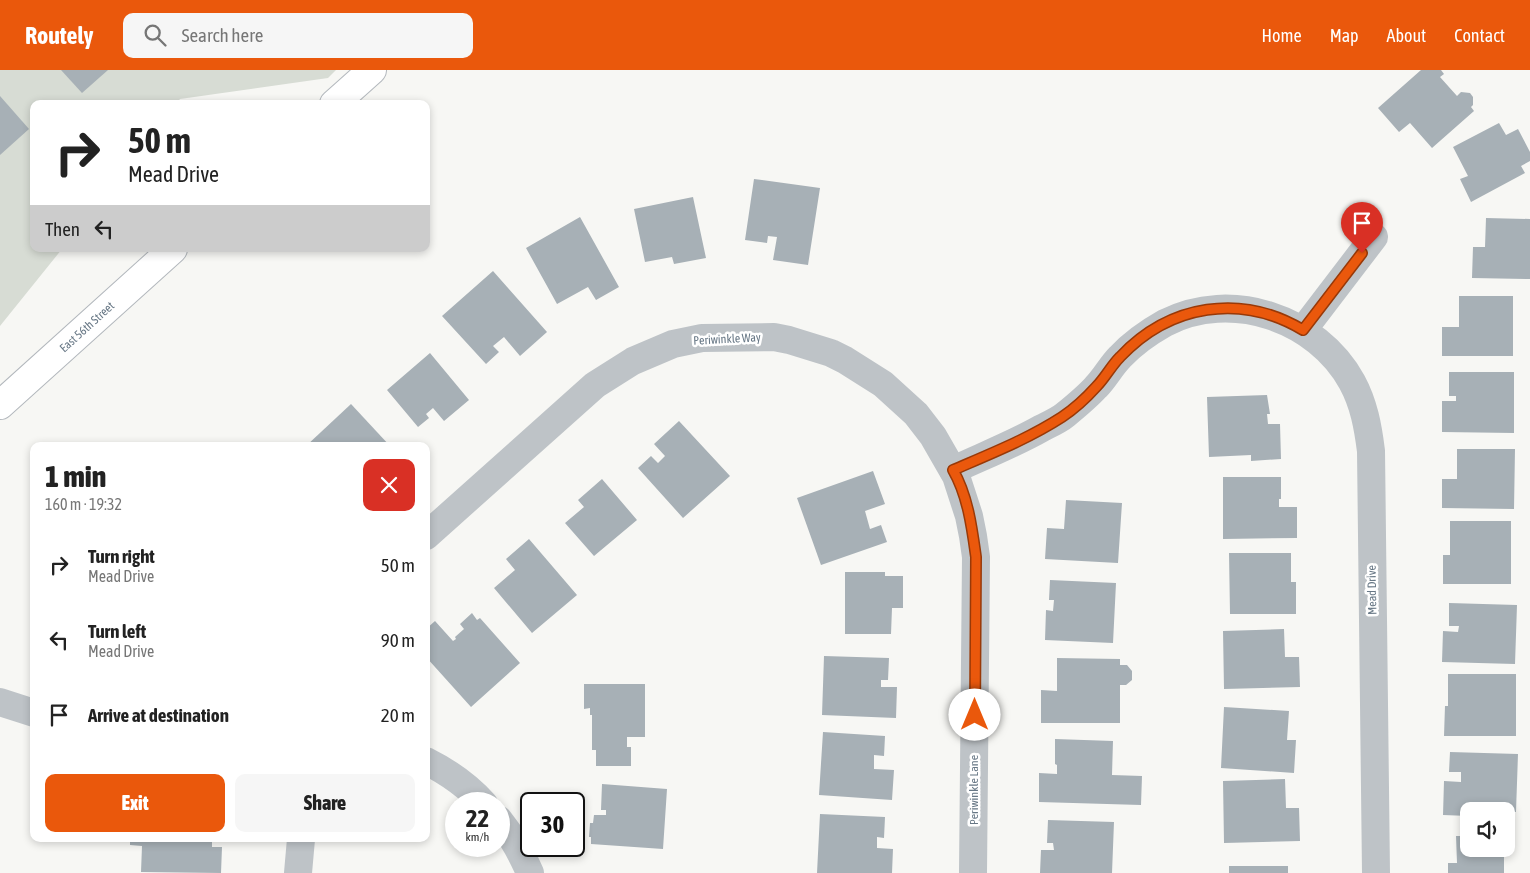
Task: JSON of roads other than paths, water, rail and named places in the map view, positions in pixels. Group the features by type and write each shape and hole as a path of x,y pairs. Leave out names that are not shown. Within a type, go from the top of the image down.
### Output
{"street":[{"path":"338,100 372,70"},
{"path":"1303,330 1374,237"},
{"name":"East 56th Street","path":"0,406 171,252"},
{"name":"Mead Drive","path":"953,470 1024,438 1064,416 1097,386 1120,357 1141,338 1166,323 1192,312 1206,309 1235,308 1279,318 1303,330 1326,348 1349,376 1364,409 1371,451 1376,873"},
{"name":"Periwinkle Way","path":"430,532 595,385 633,361 673,344 702,338 774,337 831,353 845,360 883,384 904,402 925,425 953,470"},
{"name":"Periwinkle Lane","path":"953,470 969,516 974,536 976,557 974,873"},
{"path":"0,702 30,712"},
{"path":"430,763 446,772 472,792"},
{"path":"510,835 530,873"},
{"path":"298,873 301,842"}]}
